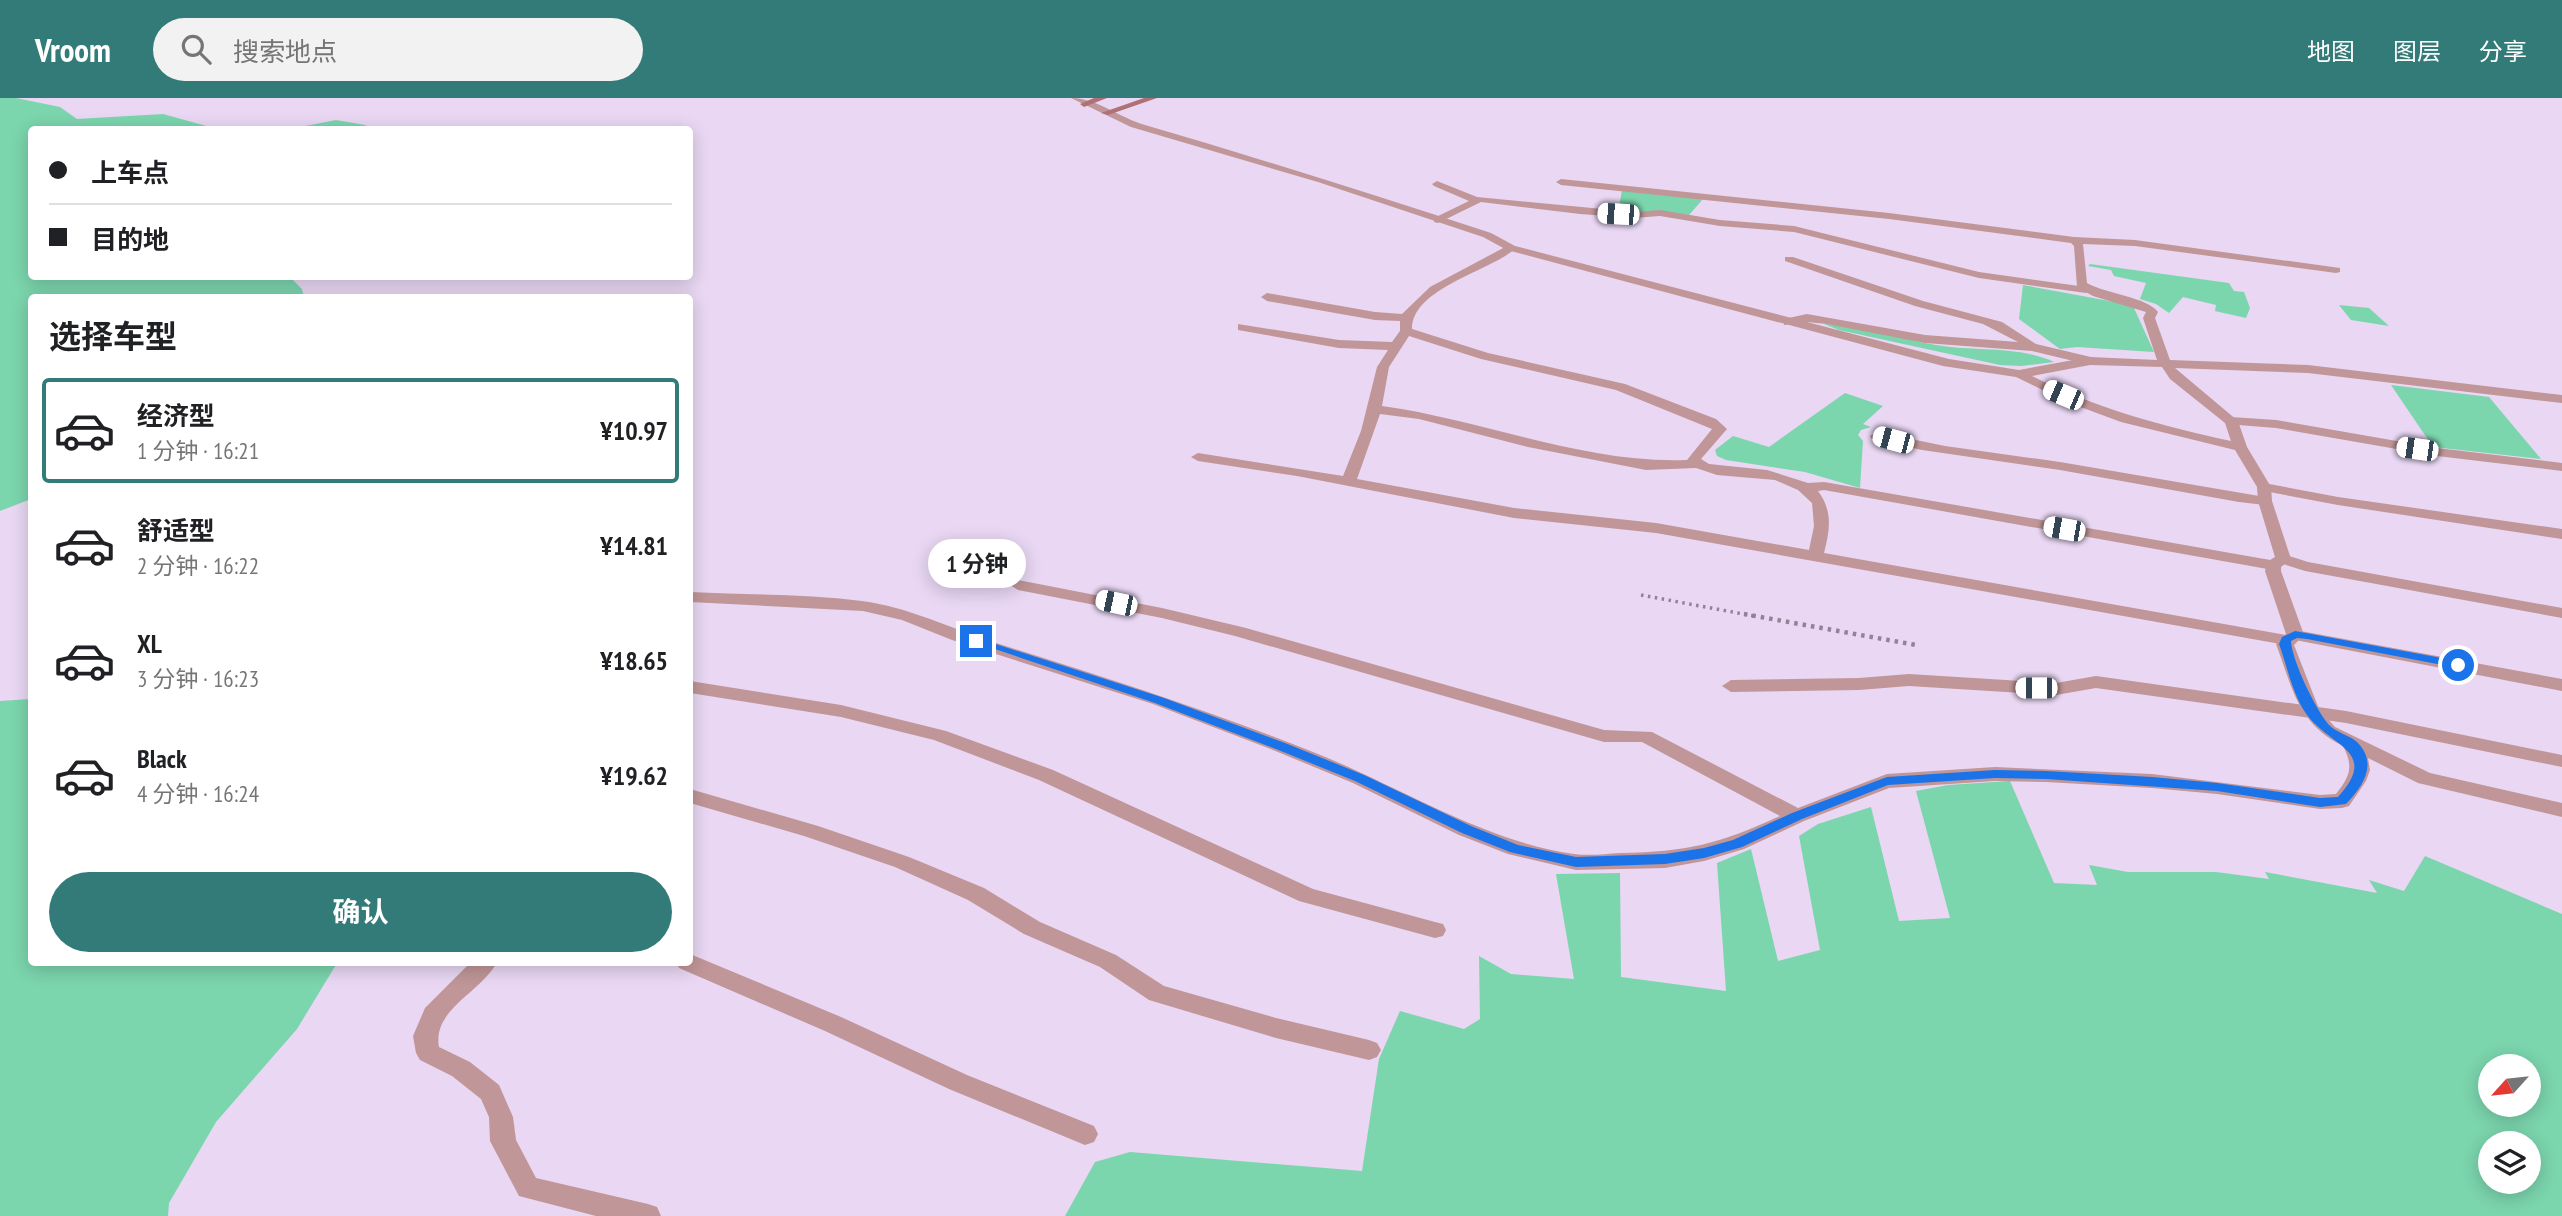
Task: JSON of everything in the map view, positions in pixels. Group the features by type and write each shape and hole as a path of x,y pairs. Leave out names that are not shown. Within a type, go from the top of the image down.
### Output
{"main road":[{"path":"1079,101 1103,98"},
{"path":"1105,113 1153,98"}],"street":[{"path":"1079,101 1134,125 1321,180 1487,235 1511,248 1948,363 2018,374 2091,407 2134,422 2240,447"},
{"path":"1561,183 1889,216 2074,240 2135,243 2336,270"},
{"path":"1437,184 1476,200 1634,215 1660,213 1720,223 1785,227 1979,275 2086,290 2148,307 2152,312 2149,318 2151,326 2165,363 2175,376 2231,421 2240,447 2265,494 2290,637 2285,644 2311,711 2328,731 2352,745 2425,778 2562,810"},
{"path":"1438,220 1476,200"},
{"path":"2074,240 2079,246 2079,279 2086,290"},
{"path":"1349,481 1374,409 1383,367 1397,346 1406,325 1434,289 1511,248"},
{"path":"1789,259 1941,310 2002,325 2018,334 2032,347"},
{"path":"1267,297 1406,325 1485,356 1620,387 1695,414 1720,429 1693,458 1698,464 1708,469 1760,473 1782,478 1806,488 1817,499 1823,513 1815,558"},
{"path":"1941,310 1948,332"},
{"path":"1788,322 1807,318 1948,332 2032,347 2090,361"},
{"path":"1242,327 1329,341 1380,347 1397,346"},
{"path":"2018,374 2090,361 2308,369 2562,399"},
{"path":"1374,409 1419,415 1528,443 1646,466 1698,464"},
{"path":"2231,421 2276,424 2437,452 2562,467"},
{"path":"1877,436 1938,450 2057,466 2188,491 2324,499 2562,534"},
{"path":"1198,457 1349,481 1514,513 1656,528 1815,558 2562,685"},
{"path":"1806,488 1824,486 2305,566 2562,613"},
{"path":"1018,585 1162,613 1240,632 1604,736 1644,736 1797,816"},
{"path":"693,597 850,605 907,616 1060,670 1159,700 1280,746 1360,778 1466,830 1515,849 1576,862 1665,859 1704,853 1737,844 1797,816 1887,781 1995,774 2152,781 2217,787 2320,802 2342,801 2358,783 2361,768 2352,745"},
{"path":"1731,687 1909,680 2056,689 2096,682 2311,711 2562,761"},
{"path":"693,687 841,711 939,735 1046,775 1307,895 1434,930"},
{"path":"693,797 811,831 902,862 976,894 1032,928 1108,961 1157,993 1276,1028 1369,1050"},
{"path":"693,965 833,1024 958,1082 1085,1134"},
{"path":"482,966 433,1015 425,1036 428,1053 461,1069 490,1092 501,1117 503,1141 528,1188 648,1216"}],"path":[{"path":"1641,595 1919,646"}],"green space":[{"path":"0,98 16,98 60,107 77,119 163,114 206,126 28,126 28,280 293,280 303,294 28,294 28,500 0,511"},
{"path":"336,120 367,126 305,126"},
{"path":"1622,190 1703,199 1689,215 1658,211 1618,213"},
{"path":"2090,264 2229,283 2234,291 2244,292 2250,308 2246,318 2215,311 2216,305 2183,297 2169,313 2156,304 2140,299 2146,283 2114,276 2111,270 2088,266"},
{"path":"2023,285 2134,308 2154,352 2077,347 2060,349 2019,319"},
{"path":"2339,305 2369,308 2389,326 2351,320"},
{"path":"1824,324 1866,329 1936,345 2025,353 2054,362 2021,366 2000,365 1839,330"},
{"path":"2391,385 2489,397 2541,459 2433,447"},
{"path":"1845,393 1883,406 1863,424 1871,427 1861,430 1858,435 1863,441 1860,488 1805,472 1726,460 1717,456 1715,450 1733,436 1769,447"},
{"path":"28,699 28,966 335,966 297,1029 216,1122 169,1203 168,1216 0,1216 0,701"},
{"path":"2010,781 2054,883 2097,885 2089,865 2128,872 2216,872 2269,879 2265,872 2377,893 2369,880 2404,891 2425,856 2562,914 2562,1216 1065,1216 1095,1162 1130,1152 1362,1171 1379,1059 1400,1011 1464,1029 1480,1019 1479,956 1511,974 1574,979 1556,874 1620,873 1621,977 1726,991 1717,863 1751,849 1778,961 1820,950 1799,836 1818,824 1871,807 1899,921 1950,918 1916,791 1948,785"}],"route":[{"path":"976,641 1159,700 1280,746 1360,778 1466,830 1515,849 1576,862 1665,859 1704,853 1737,844 1773,826 1887,781 1995,774 2046,775 2152,781 2217,787 2320,802 2342,801 2358,783 2361,768 2357,753 2352,745 2328,731 2311,711 2285,644 2286,640 2295,635 2307,636 2458,665"}]}
